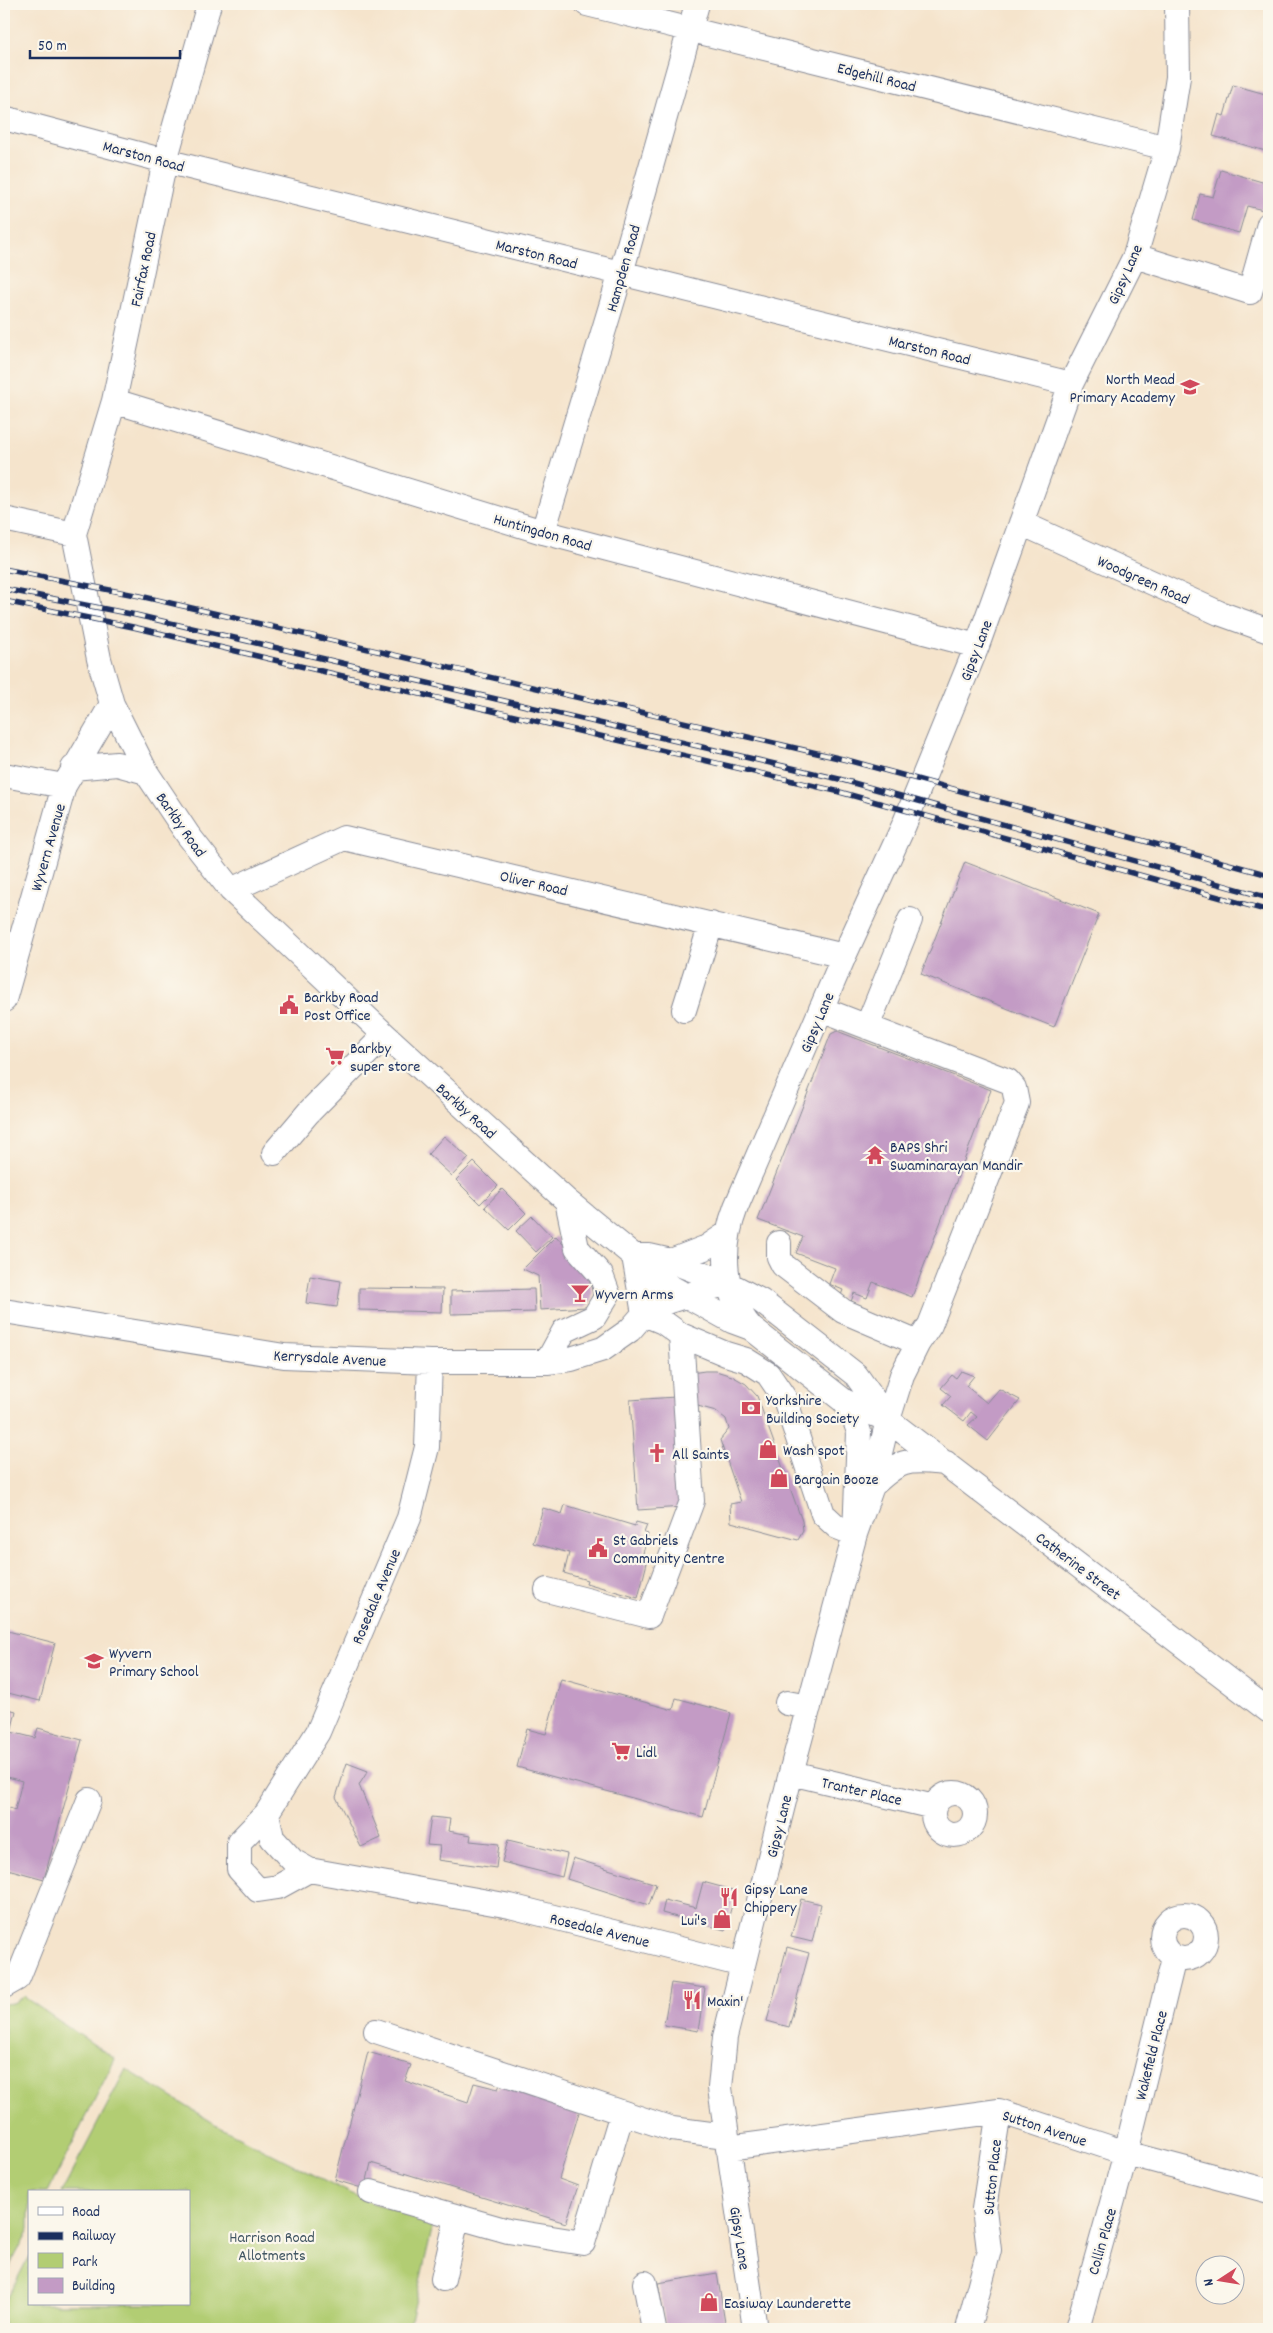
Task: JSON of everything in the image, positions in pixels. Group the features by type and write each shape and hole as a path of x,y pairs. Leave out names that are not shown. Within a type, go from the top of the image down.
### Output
{"street":[{"name":"Fairfax Road","path":"74,534 114,401 166,161 209,4"},
{"name":"Edgehill Road","path":"587,4 1167,148"},
{"name":"Hampden Road","path":"543,532 621,273 697,4"},
{"name":"Gipsy Lane","path":"855,1534 859,1432 853,1415 844,1401 752,1328 734,1302 727,1282 728,1233 736,1207 844,956 904,825 977,646 1071,384 1135,256 1167,148 1178,77 1177,4"},
{"name":"Marston Road","path":"4,118 166,161 1071,384"},
{"path":"1135,256 1250,292 1269,224"},
{"name":"Huntingdon Road","path":"114,401 543,532 977,646"},
{"path":"4,519 74,534"},
{"name":"Woodgreen Road","path":"1021,523 1219,613 1269,631"},
{"name":"Barkby Road","path":"74,534 97,650 112,704 146,772 188,835 232,890 385,1035 567,1201 634,1256 658,1280 732,1321 752,1328"},
{"name":"Wyvern Avenue","path":"4,1000 69,777 112,704"},
{"path":"4,776 69,777 117,764 146,772"},
{"name":"Oliver Road","path":"232,890 344,838 844,956"},
{"path":"821,1009 867,1027 910,920"},
{"path":"684,1010 710,924"},
{"name":"Gipsy Lane","path":"755,2329 720,2088 721,2062 725,2037 791,1774 798,1705 872,1486 888,1420 902,1375 918,1343 930,1325 1017,1103 1016,1095 1008,1081 867,1027"},
{"path":"274,1153 308,1113 385,1035"},
{"path":"547,1362 564,1330 594,1317 608,1294 601,1275 577,1248 567,1201"},
{"path":"671,1261 707,1247 728,1233"},
{"path":"779,1243 779,1257 783,1265 843,1311 918,1343"},
{"path":"855,1534 837,1526 823,1514 785,1399 768,1374 746,1360 726,1354 681,1335 663,1322 644,1314 634,1256 650,1256 671,1261 727,1282 761,1302 856,1375 888,1420"},
{"name":"Kerrysdale Avenue","path":"4,1311 284,1356 430,1362 547,1362 571,1359 603,1349 630,1330 644,1314 669,1301 727,1282"},
{"path":"548,1590 649,1616 692,1501 681,1335"},
{"name":"Rosedale Avenue","path":"309,1870 278,1887 258,1890 239,1869 239,1842 267,1813 318,1732 409,1518 427,1447 430,1362"},
{"path":"844,1401 888,1420"},
{"name":"Catherine Street","path":"888,1420 1269,1712"},
{"path":"872,1486 891,1468 913,1461 946,1463"},
{"name":"Tranter Place","path":"791,1774 934,1807"},
{"path":"4,1986 18,1978 89,1800"},
{"name":"Rosedale Avenue","path":"267,1813 272,1838 293,1861 309,1870 510,1906 743,1965"},
{"name":"Wakefield Place","path":"1126,2153 1174,1958"},
{"name":"Sutton Avenue","path":"376,2031 672,2129 727,2142 999,2111 1126,2153 1269,2191"},
{"name":"Sutton Place","path":"968,2329 989,2250 984,2209 999,2111"},
{"path":"370,2192 508,2231 583,2243 622,2113"},
{"name":"Collin Place","path":"1077,2329 1126,2153"},
{"path":"443,2279 457,2218"},
{"path":"645,2283 654,2329"}],"green space":[{"path":"24,1997 115,2059 49,2190 28,2190 28,2231 4,2278 4,2004 13,2003"},
{"name":"Harrison Road Allotments","path":"126,2069 225,2130 332,2184 369,2202 434,2221 409,2329 4,2329 4,2305 28,2258 28,2306 190,2306 190,2190 63,2190"}],"building":[{"path":"1233,85 1269,95 1269,152 1213,136 1219,114 1224,116"},
{"path":"1221,170 1269,184 1263,210 1247,206 1239,233 1193,220 1200,194 1213,197"},
{"path":"965,862 1099,914 1054,1027 921,974"},
{"name":"BAPS Shri Swaminarayan Mandir","path":"837,1031 991,1090 912,1297 873,1282 867,1298 854,1293 851,1302 840,1298 843,1290 829,1284 835,1268 796,1253 803,1237 758,1220 831,1034"},
{"path":"444,1136 469,1158 452,1176 428,1154"},
{"path":"474,1162 498,1186 480,1204 456,1180"},
{"path":"502,1189 526,1213 509,1230 485,1207"},
{"path":"532,1216 552,1237 536,1252 516,1231"},
{"path":"556,1236 592,1277 589,1279 593,1294 591,1302 585,1307 540,1310 538,1276 523,1269"},
{"path":"310,1276 341,1281 337,1307 306,1303"},
{"path":"359,1288 443,1289 442,1312 359,1310"},
{"path":"534,1289 535,1312 451,1314 451,1291"},
{"path":"716,1371 732,1376 746,1384 757,1396 802,1521 803,1531 798,1540 731,1522 730,1504 741,1502 720,1440 729,1429 726,1419 716,1411 694,1405 691,1373"},
{"path":"961,1371 974,1376 966,1386 987,1403 999,1389 1020,1400 988,1441 968,1425 977,1417 971,1412 964,1421 943,1405 951,1396 941,1388 952,1375 956,1378"},
{"name":"All Saints","path":"676,1397 683,1507 638,1510 630,1400"},
{"name":"St Gabriels Community Centre","path":"565,1505 635,1526 636,1522 647,1525 644,1533 648,1534 641,1561 647,1563 638,1598 586,1583 587,1580 564,1573 569,1553 533,1543 543,1508 562,1514"},
{"path":"4,1630 55,1643 40,1701 4,1692"},
{"name":"Lidl","path":"561,1679 673,1710 676,1698 731,1713 703,1817 517,1767 527,1729 546,1734"},
{"path":"4,1708 16,1711 11,1732 35,1738 38,1728 82,1740 44,1879 4,1868 4,1806 15,1810 22,1781 4,1776"},
{"path":"347,1763 368,1771 359,1785 381,1838 361,1847 336,1797"},
{"path":"431,1817 450,1819 448,1831 471,1835 470,1841 499,1844 496,1868 438,1860 440,1846 427,1845"},
{"path":"508,1840 567,1854 562,1877 502,1862"},
{"path":"573,1858 656,1884 649,1905 567,1879"},
{"path":"703,1882 736,1891 725,1930 662,1913 665,1900 696,1908"},
{"path":"801,1899 821,1904 812,1942 791,1937"},
{"path":"787,1947 809,1953 789,2027 767,2021"},
{"path":"671,1983 705,1988 698,2031 664,2025"},
{"path":"368,2052 411,2065 405,2081 468,2102 474,2083 498,2089 502,2081 580,2109 559,2179 578,2186 566,2223 371,2163 365,2189 335,2180"},
{"path":"717,2273 726,2329 666,2329 658,2283"}],"railway":[{"path":"4,569 140,596 847,760 1269,875"},
{"path":"4,589 136,615 839,779 1269,898"},
{"path":"4,601 133,627 836,791 1269,911"}],"place":[{"name":"North Mead Primary Academy","path":"1190,387"},
{"name":"Barkby Road Post Office","path":"289,1005"},
{"name":"Barkby super store","path":"335,1056"},
{"name":"BAPS Shri Swaminarayan Mandir","path":"875,1155"},
{"name":"Wyvern Arms","path":"580,1293"},
{"name":"Yorkshire Building Society","path":"751,1408"},
{"name":"Wash spot","path":"768,1449"},
{"name":"All Saints","path":"657,1453"},
{"name":"Bargain Booze","path":"779,1478"},
{"name":"St Gabriels Community Centre","path":"598,1548"},
{"name":"Wyvern Primary School","path":"94,1661"},
{"name":"Lidl","path":"621,1751"},
{"name":"Gipsy Lane Chippery","path":"729,1897"},
{"name":"Lui's","path":"722,1919"},
{"name":"Maxin'","path":"692,2000"},
{"name":"Easiway Launderette","path":"709,2302"}]}
